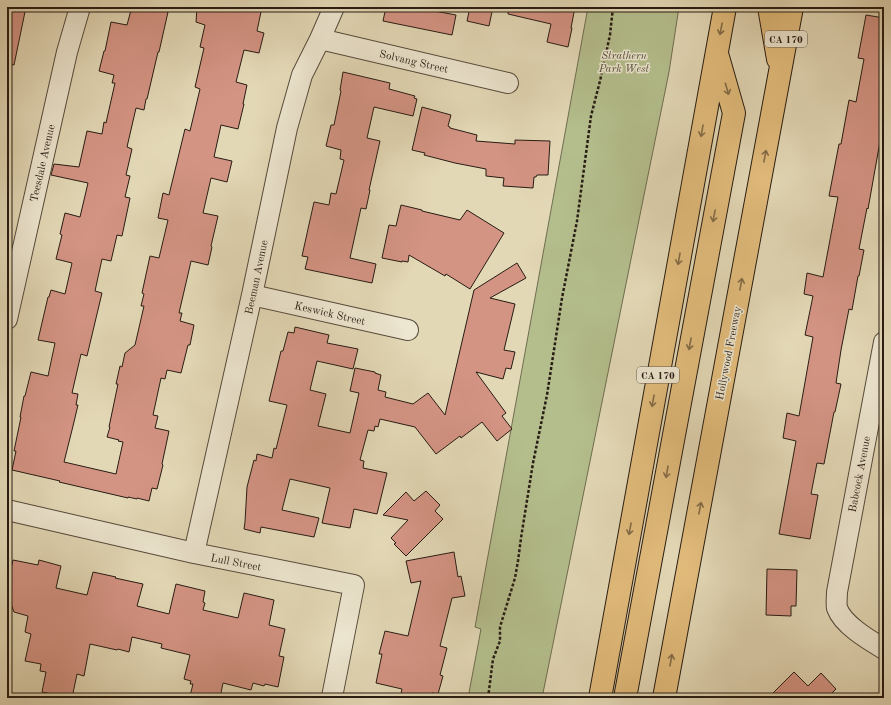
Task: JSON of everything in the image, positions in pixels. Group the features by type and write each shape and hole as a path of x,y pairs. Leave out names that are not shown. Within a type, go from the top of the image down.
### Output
{"highway":[{"name":"CA 170","path":"600,698 725,7"},
{"path":"769,7 780,72"},
{"name":"Hollywood Freeway","path":"664,698 792,7"},
{"path":"625,698 734,113 716,52"}],"street":[{"name":"Teesdale Avenue","path":"7,319 67,52 80,7"},
{"name":"Beeman Avenue","path":"194,553 252,295 287,128 302,75 334,7"},
{"name":"Solvang Street","path":"320,39 508,83"},
{"name":"Keswick Street","path":"252,295 408,330"},
{"name":"Babcock Avenue","path":"884,342 837,592 837,608 844,620 866,638 884,649"},
{"name":"Lull Street","path":"7,510 194,553 354,585 332,697"}],"path":[{"path":"488,698 493,659 500,641 500,628 515,578 533,463 547,395 562,298 577,221 591,116 610,35 614,7"}],"green space":[{"name":"Strathern Park West","path":"588,7 679,7 669,72 542,698 468,698 481,629 475,627"}],"building":[{"path":"7,7 26,7 14,65 7,64"},
{"path":"133,7 148,7 168,12 144,110 136,108 127,147 132,149 126,175 130,176 125,197 130,198 122,236 117,235 111,261 102,259 95,291 102,293 87,356 81,354 72,393 78,394 76,405 78,405 64,462 116,474 123,442 107,437 118,384 116,384 125,353 135,345 144,306 141,306 144,294 142,293 150,256 159,258 168,220 158,218 163,193 169,195 185,129 190,131 200,89 195,87 204,48 200,47 205,25 196,22 197,7 262,7 257,31 264,33 259,53 244,50 236,82 247,85 238,129 221,125 214,157 232,161 227,182 211,178 203,213 218,216 208,265 191,261 179,313 182,313 180,321 194,325 190,345 188,345 181,373 167,370 165,379 161,378 153,415 158,416 155,428 169,431 157,489 152,488 149,501 137,498 128,498 12,470 24,396 31,372 48,376 55,343 38,340 48,297 51,290 65,294 72,263 56,259 62,235 60,234 65,213 80,217 88,183 51,175 54,164 79,167 87,131 102,134 115,83 112,83 114,75 99,71 111,22 127,25"},
{"path":"386,7 425,7 424,9 456,15 452,35 383,21"},
{"path":"470,7 493,7 489,26 467,21"},
{"path":"508,7 575,7 568,47 547,42 551,24 508,14"},
{"path":"866,15 884,18 884,119 868,209 867,208 859,249 864,250 852,310 849,309 841,350 836,383 841,384 824,464 817,463 811,494 818,495 810,539 779,534 796,441 783,438 787,413 799,416 813,337 805,335 813,296 804,294 807,273 823,277 838,197 829,196 849,100 856,102 864,59 858,58"},
{"path":"343,72 390,83 389,89 415,96 414,98 417,99 413,116 374,107 367,138 380,141 366,209 361,208 350,258 376,264 372,283 305,269 308,257 302,256 314,202 329,205 331,193 336,194 344,160 340,159 341,150 326,146 331,125 334,125 341,91"},
{"path":"422,107 451,115 448,126 450,128 477,135 476,141 515,144 515,140 550,141 548,175 537,175 534,177 533,188 503,186 504,178 486,176 486,169 455,163 424,155 425,153 412,150"},
{"path":"401,205 460,220 467,210 504,233 470,289 446,274 445,276 409,255 408,262 382,258 389,225 396,226"},
{"path":"517,263 526,278 490,298 515,304 504,350 515,352 511,369 506,368 503,379 476,372 506,413 502,416 512,429 497,441 482,422 436,454 415,427 380,419 378,427 375,426 374,431 368,430 360,460 364,461 363,468 387,473 377,514 354,509 350,528 322,523 330,488 290,479 282,510 319,518 314,537 261,527 260,533 244,529 247,487 254,460 256,461 257,454 272,458 274,448 276,449 287,405 269,401 281,351 283,351 288,332 294,333 295,327 329,335 327,343 358,349 353,369 317,361 310,390 326,394 318,426 350,433 359,393 350,391 355,368 375,372 381,375 378,390 386,392 385,397 413,404 428,393 445,415 474,290"},
{"path":"426,491 440,505 435,511 443,519 406,556 394,544 396,543 391,538 408,520 383,515 406,492 414,501"},
{"path":"454,552 458,577 461,576 465,596 452,598 440,646 447,648 440,675 443,676 438,694 432,693 431,698 400,698 402,689 376,683 382,654 379,654 385,631 408,636 421,581 411,583 406,561"},
{"path":"13,560 38,565 39,560 61,566 56,588 87,595 93,572 143,584 137,606 169,614 176,584 205,591 203,602 205,603 203,610 238,618 244,593 274,600 269,625 285,629 279,656 284,657 278,687 265,684 264,686 253,683 251,690 223,683 220,698 199,698 190,696 193,684 190,684 191,681 184,679 190,655 161,648 162,644 132,637 129,652 90,644 84,676 77,674 72,698 42,692 46,672 40,671 41,664 25,661 31,634 25,632 28,616 14,612 7,593 7,586"},
{"path":"767,569 797,570 796,606 791,606 791,616 766,615"},
{"path":"794,672 808,686 821,673 836,689 827,698 768,698"}]}
